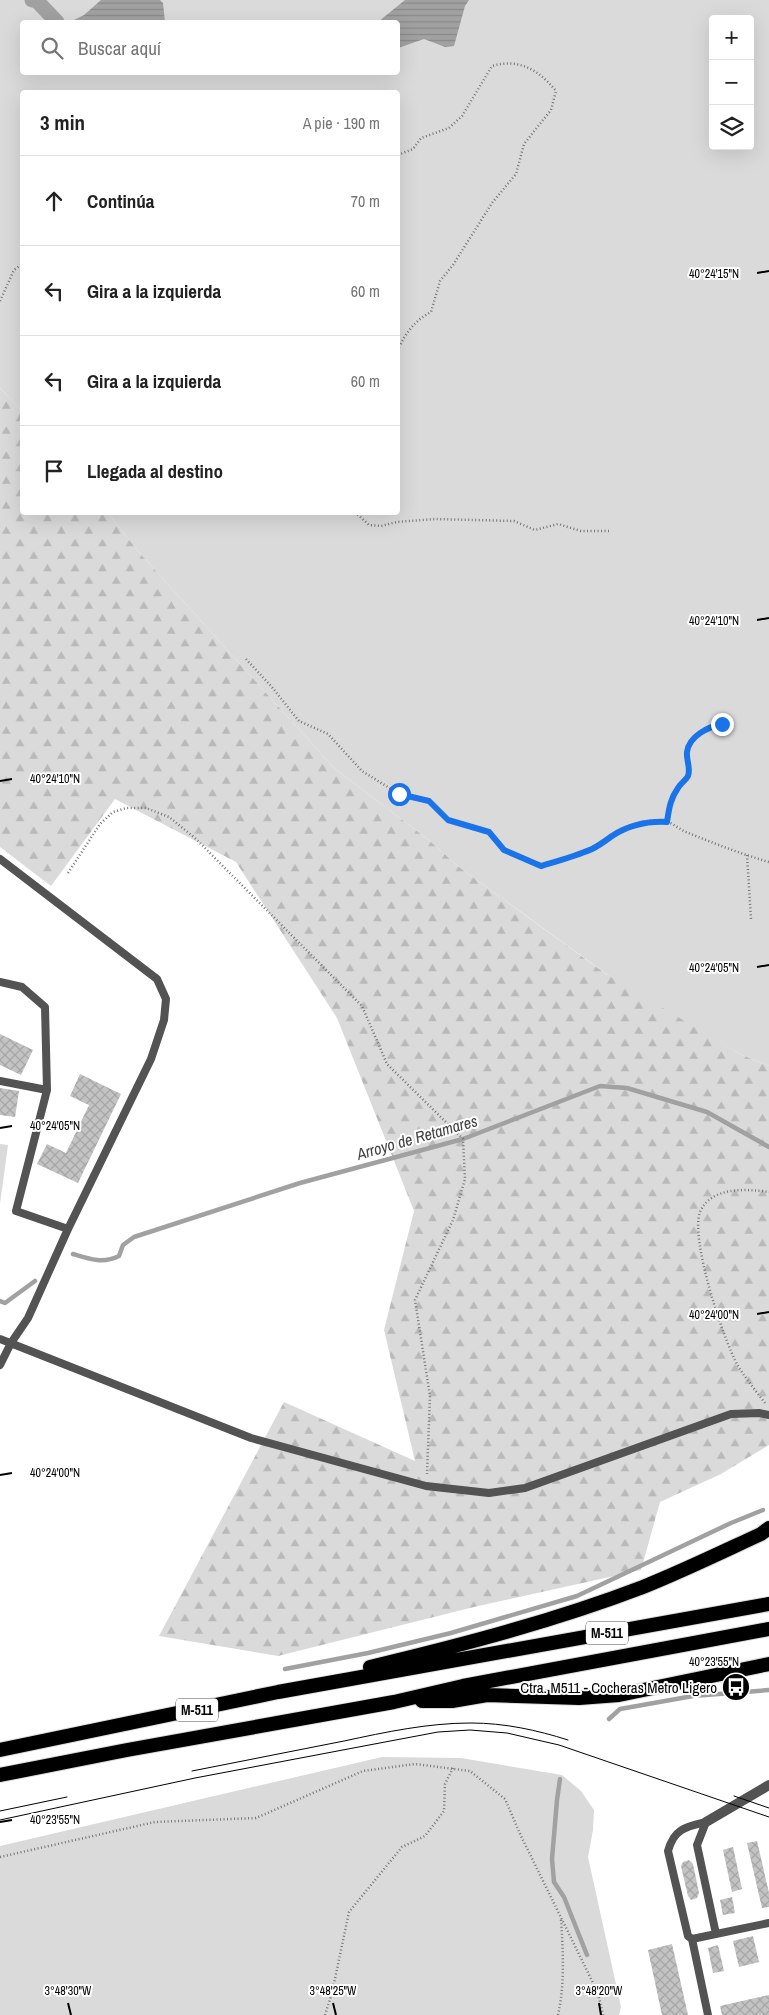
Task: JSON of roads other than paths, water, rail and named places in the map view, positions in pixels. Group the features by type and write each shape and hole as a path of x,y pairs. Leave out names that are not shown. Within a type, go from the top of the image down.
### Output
{"highway":[{"path":"278,1692 346,1672 472,1643 517,1630 672,1575 765,1531"},
{"name":"M-511","path":"0,1750 278,1692 769,1604"},
{"name":"M-511","path":"0,1775 394,1702 463,1686 769,1629"},
{"path":"394,1702 452,1701 487,1695 580,1698 619,1695 769,1664"}],"street":[{"path":"706,1822 769,1785"}],"lane":[{"path":"0,859 157,979 166,999 164,1020 151,1059 68,1229 28,1318 11,1343 0,1365"},
{"path":"0,982 22,987 45,1007 47,1090 16,1211 68,1229"},
{"path":"0,1081 47,1090"},
{"path":"0,1339 251,1438 426,1486 489,1493 525,1488 731,1414 759,1413 769,1415"},
{"path":"706,1822 697,1845 716,1934"},
{"path":"706,1822 680,1830 670,1843 668,1851 688,1936 692,1939 708,2015"},
{"path":"692,1939 769,1923"}],"waterway":[{"path":"32,0 37,1 55,20"},
{"name":"Arroyo de Retamares","path":"73,1254 96,1260 107,1260 119,1256 123,1245 134,1237 300,1183 463,1139 600,1086 627,1088 707,1112 769,1147"},
{"name":"Arroyo de Retamares","path":"0,1301 5,1303 35,1281"},
{"path":"285,1669 368,1653 451,1633 577,1596 731,1523 763,1510"},
{"path":"609,1719 620,1709 693,1696 769,1690"},
{"path":"560,1779 552,1859 554,1882 564,1897 587,1955"}],"tram line":[{"path":"192,1771 423,1726 471,1723 496,1724 532,1730 568,1740"},
{"path":"0,1820 195,1778 438,1732 470,1730 507,1733 559,1745 769,1817"},
{"path":"734,1796 769,1808"},
{"path":"0,1811 67,1797"}],"place":[{"name":"Ctra. M511 - Cocheras Metro Ligero","path":"736,1687"}]}
